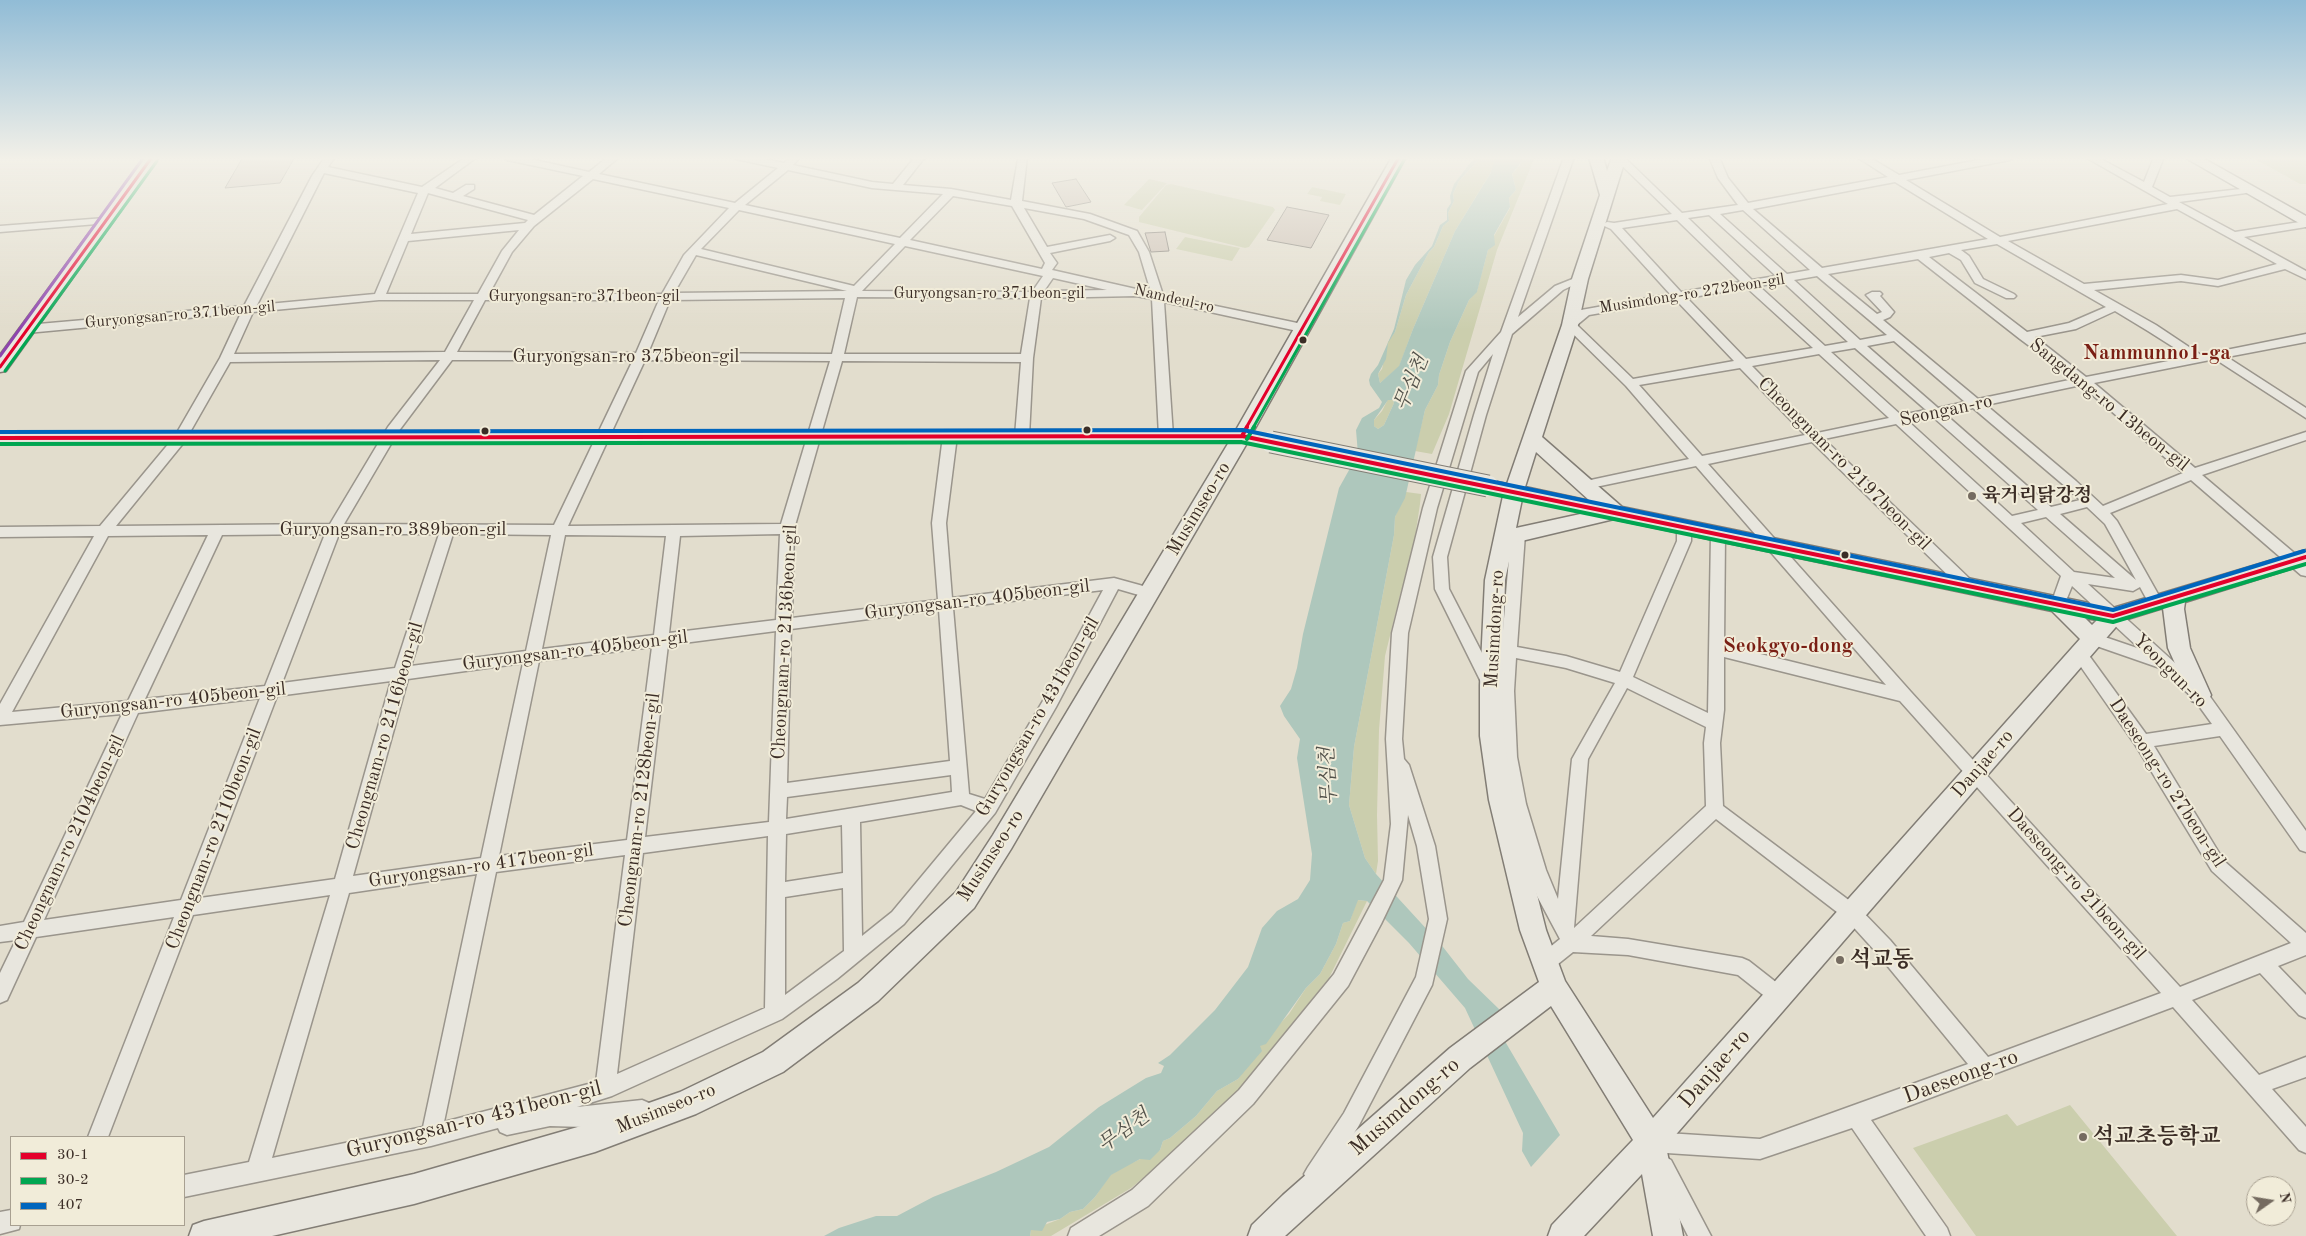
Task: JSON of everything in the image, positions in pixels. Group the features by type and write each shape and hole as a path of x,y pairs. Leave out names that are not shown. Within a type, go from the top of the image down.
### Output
{"street":[{"path":"0,367 110,215"},
{"path":"0,719 104,531 180,438 226,358 249,308 298,215"},
{"path":"379,297 414,215"},
{"path":"509,215 532,222"},
{"name":"Cheongnam-ro 2110beon-gil","path":"98,1136 334,530 393,430 449,356 507,251 532,222 541,215"},
{"path":"431,1136 559,530 601,437 640,358 666,297 688,257 729,215"},
{"name":"Namdeul-ro","path":"771,215 1143,292 1302,328"},
{"path":"694,251 854,291 929,215"},
{"path":"1022,215 1051,263 1048,273 1036,295 1027,358 1022,436"},
{"path":"1078,215 1133,233 1144,252 1158,296 1166,436"},
{"name":"Musimseo-ro","path":"204,1236 414,1189 595,1137 686,1104 781,1056 868,992 966,900 1242,436 1366,215"},
{"path":"1490,686 1442,589 1440,557 1480,415 1549,215"},
{"name":"Musimdong-ro","path":"1606,215 1606,224 1580,279 1570,325 1514,492 1508,651 1566,662 1624,680 1715,724"},
{"name":"Yeongun-ro","path":"1677,215 2068,576 2200,695 2306,845"},
{"path":"1606,224 1694,215"},
{"path":"1715,215 1857,344 2050,512 2173,609 2179,648 2200,695"},
{"path":"1754,215 2096,507 2110,521 2153,593"},
{"path":"1957,215 2200,359"},
{"name":"Musimdong-ro 272beon-gil","path":"1570,325 1585,312 1920,255 2117,215"},
{"path":"2193,215 2306,276"},
{"path":"2291,215 2306,223"},
{"path":"0,229 105,221"},
{"path":"404,238 532,222"},
{"path":"2232,236 2306,223"},
{"name":"Cheongnam-ro 2197beon-gil","path":"1606,224 1815,438 1967,585"},
{"path":"1044,251 1110,238"},
{"path":"1951,249 1965,258 1979,282 2010,296"},
{"name":"Sangdang-ro 13beon-gil","path":"1920,255 2084,382 2192,474 2302,563"},
{"path":"2083,288 2182,278 2218,283 2287,265"},
{"path":"1079,1236 1140,1198 1246,1097 1341,980 1375,918 1393,880 1400,824 1394,739 1400,633 1430,508 1472,371 1507,332 1559,288 1580,279"},
{"name":"Guryongsan-ro 371beon-gil","path":"27,329 379,297 666,297 854,291 1036,295 1143,292"},
{"name":"Cheongnam-ro 2136beon-gil","path":"774,1013 777,828 786,529 837,357 854,291"},
{"path":"1875,319 1886,316 1888,312 1872,296 1876,294"},
{"path":"2024,336 2072,326 2115,307"},
{"name":"Daeseong-ro 21beon-gil","path":"1570,325 1630,383 1905,696 1976,772 2306,1143"},
{"path":"1743,364 1896,337"},
{"name":"Seongan-ro","path":"1586,485 2306,338"},
{"name":"Guryongsan-ro 375beon-gil","path":"226,358 449,356 1027,358"},
{"path":"2219,357 2306,414"},
{"name":"Cheongnam-ro 2197beon-gil","path":"1630,383 1743,364"},
{"path":"950,436 939,523 961,798 990,808"},
{"path":"0,438 1242,436 2113,616 2153,593 2302,563"},
{"path":"2009,521 2050,512 2096,507 2306,436"},
{"path":"1532,438 1616,513"},
{"path":"1511,536 1616,513"},
{"path":"1684,527 1684,541 1624,680 1580,759 1568,934 1550,975 1642,1152 1700,1236"},
{"name":"Guryongsan-ro 389beon-gil","path":"0,532 334,530 674,531 786,529"},
{"name":"Cheongnam-ro 2104beon-gil","path":"0,994 217,531"},
{"name":"Cheongnam-ro 2116beon-gil","path":"258,1172 342,885 401,674 447,531"},
{"name":"Cheongnam-ro 2128beon-gil","path":"605,1089 674,531"},
{"path":"1715,810 1712,743 1715,724 1718,534"},
{"name":"Musimdong-ro","path":"1263,1236 1460,1058 1532,1003 1550,975 1533,930 1501,800 1492,736 1490,686 1495,580 1511,536"},
{"path":"2058,604 2068,576 2153,593"},
{"name":"Guryongsan-ro 405beon-gil","path":"0,719 133,707 271,691 532,656 1114,583 1149,593"},
{"name":"Guryongsan-ro 431beon-gil","path":"185,1186 431,1136 605,1089 774,1013 898,918 990,808 1050,703 1114,583"},
{"path":"2058,604 2086,646 2165,663"},
{"name":"Danjae-ro","path":"1563,1236 1642,1152 2113,616"},
{"name":"Daeseong-ro 27beon-gil","path":"2086,646 2218,866 2306,945"},
{"path":"1717,649 1905,696"},
{"path":"1508,651 1506,721 1509,757 1517,804 1546,896 1568,934 1628,947 1742,967 1779,996"},
{"name":"Yeongun-ro","path":"2142,741 2223,729"},
{"path":"1294,1206 1351,1120 1425,979 1436,930 1438,919 1426,846 1394,739"},
{"path":"778,791 958,768"},
{"name":"Guryongsan-ro 417beon-gil","path":"0,934 488,865 777,828 961,798"},
{"path":"1568,934 1715,810"},
{"path":"1715,810 1852,913 1883,946 1984,1068"},
{"path":"850,816 853,954"},
{"path":"776,892 852,879"},
{"name":"Daeseong-ro","path":"1642,1152 1760,1150 2176,997 2306,945"},
{"path":"2262,963 2306,1009"},
{"path":"2255,1086 2306,1067"},
{"path":"463,1128 477,1131 550,1116 584,1117 686,1104"},
{"path":"1856,1116 1939,1236"},
{"path":"1642,1152 1668,1236"}],"shaded area":[{"path":"1141,215 1272,215 1249,247 1245,248 1139,222"},
{"path":"1448,215 1465,215 1455,231 1413,329 1399,367 1380,383 1378,374 1382,369 1388,342 1395,332 1406,295 1429,252 1434,247 1443,226 1449,221"},
{"path":"1506,215 1511,215 1497,250 1449,414 1432,454 1415,451 1425,410 1438,385 1439,375 1450,342 1469,300 1477,291 1488,250 1492,245 1494,236"},
{"path":"1185,237 1240,248 1232,261 1176,249"},
{"path":"1388,399 1393,400 1394,403 1384,425 1378,429 1374,426 1374,420 1382,411"},
{"path":"1406,492 1421,494 1412,557 1400,595 1385,656 1379,730 1378,861 1376,874 1365,858 1349,805 1354,747 1394,535 1395,517"},
{"path":"1357,900 1367,901 1329,978 1239,1089 1194,1136 1131,1188 1051,1236 1030,1236 1031,1230 1060,1219 1070,1212 1083,1209 1095,1197 1110,1175 1160,1150 1163,1141 1170,1138 1196,1116 1217,1091 1238,1079 1259,1046 1289,1014 1306,988 1320,974 1336,944 1343,923 1350,921"},
{"path":"2070,1105 2177,1236 1976,1236 1913,1148 2007,1114 2017,1126"}],"water":[{"name":"무심천","path":"1448,215 1449,221 1443,226 1434,247 1429,252 1406,295 1395,332 1388,343 1386,359 1378,374 1380,383 1399,366 1455,231 1465,215 1506,215 1494,235 1495,245 1488,250 1477,292 1469,300 1450,342 1439,375 1438,385 1425,410 1405,498 1395,517 1394,535 1354,747 1349,805 1365,858 1376,874 1443,947 1468,979 1501,1011 1506,1043 1560,1135 1531,1167 1522,1151 1523,1133 1465,1008 1409,943 1367,901 1358,900 1350,921 1343,923 1336,944 1320,974 1306,988 1266,1044 1260,1046 1262,1051 1238,1079 1217,1091 1196,1116 1170,1138 1163,1141 1160,1150 1150,1160 1140,1159 1111,1175 1095,1197 1083,1209 1070,1212 1060,1219 1047,1222 1042,1231 1031,1230 1030,1236 824,1236 839,1228 876,1216 897,1216 933,1197 996,1172 1049,1147 1099,1107 1146,1078 1161,1073 1164,1066 1158,1063 1170,1055 1215,1010 1248,967 1262,928 1277,911 1298,899 1310,880 1312,854 1297,758 1300,739 1284,716 1280,706 1291,689 1297,668 1303,634 1339,488 1358,454 1356,430 1362,418 1379,408 1382,402 1370,385 1371,374 1378,365 1394,329 1406,280 1415,265 1432,246 1440,225 1447,220","holes":["1388,400 1393,400 1394,403 1384,425 1378,429 1374,426 1374,420"]}],"building":[{"path":"1282,215 1329,215 1311,248 1267,240"},
{"path":"1165,232 1169,251 1151,252 1145,233"}],"transit line":[{"path":"0,356 102,215"},
{"name":"30-1","path":"0,367 110,215"},
{"name":"30-2","path":"5,371 118,215"},
{"name":"30-1","path":"1242,436 1367,215"},
{"name":"30-2","path":"1247,439 1373,215"},
{"name":"407","path":"0,432 1243,430 2113,610 2304,551"},
{"name":"30-1","path":"0,438 1242,436 2113,616 2306,557"},
{"name":"30-2","path":"0,444 1241,442 2113,622 2306,564"}],"place":[{"name":"육거리닭강정","path":"1972,496"},
{"name":"석교동","path":"1840,960"},
{"name":"석교초등학교","path":"2083,1137"}],"district":[{"name":"Nammunno1-ga","path":"2157,353"},
{"name":"Seokgyo-dong","path":"1788,646"}]}
